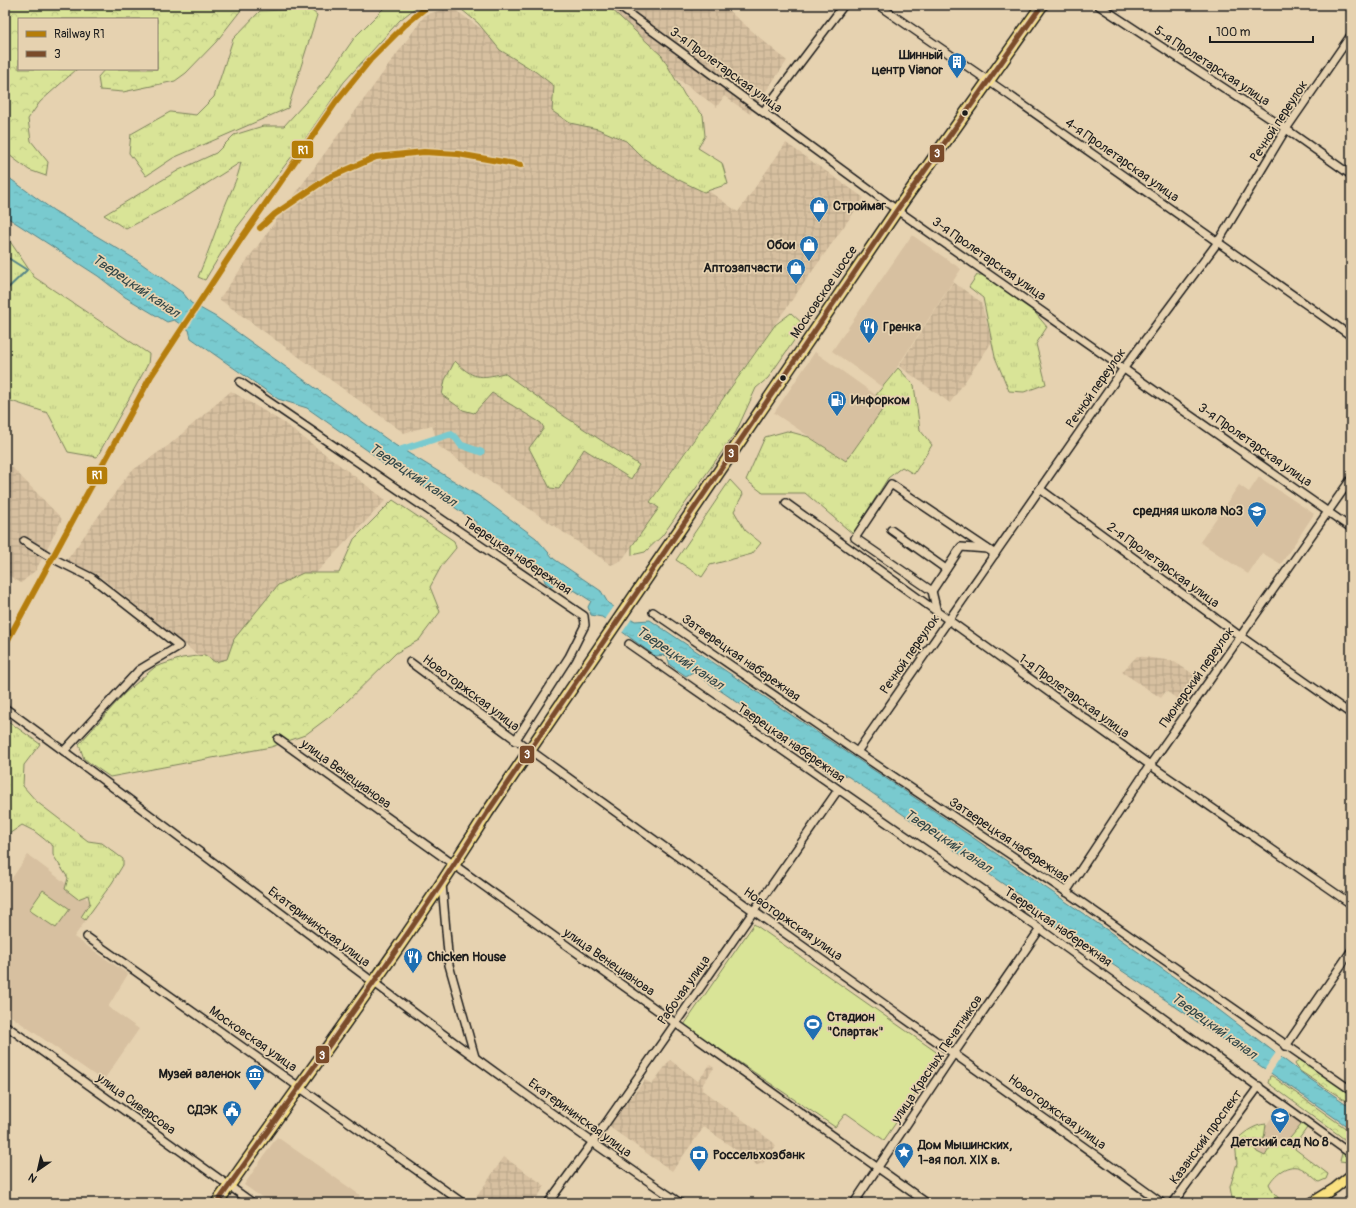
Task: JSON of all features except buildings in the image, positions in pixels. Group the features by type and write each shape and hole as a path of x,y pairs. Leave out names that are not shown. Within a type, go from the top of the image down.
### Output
{"highway":[{"name":"Московское шоссе","path":"218,1203 374,983 442,884 610,631 897,210 1042,5"}],"main road":[{"path":"1311,1203 1335,1188 1351,1174"}],"street":[{"name":"3-я Пролетарская улица","path":"618,5 897,210 1351,528"},
{"path":"763,112 844,5"},
{"name":"4-я Пролетарская улица","path":"878,5 1351,336"},
{"name":"5-я Пролетарская улица","path":"1098,5 1286,129 1351,175"},
{"name":"Речной переулок","path":"857,752 1124,368 1218,242 1286,129 1351,35"},
{"name":"Тверецкая набережная","path":"240,382 584,616 584,625 569,657 515,740"},
{"name":"Пионерский переулок","path":"1066,892 1150,765 1327,511 1351,479"},
{"path":"937,612 932,591 855,538 892,484 995,554"},
{"name":"2-я Пролетарская улица","path":"1040,489 1240,636 1351,714"},
{"name":"1-я Пролетарская улица","path":"786,503 1150,765 1351,904"},
{"path":"891,530 946,569"},
{"path":"24,541 52,558 92,578 179,646 140,670 64,751"},
{"path":"932,591 961,547 987,549"},
{"name":"Затверецкая набережная","path":"653,612 857,752 1066,892 1351,1090"},
{"name":"Тверецкая набережная","path":"628,644 1040,929 1351,1154"},
{"name":"Новоторжская улица","path":"410,662 529,751 954,1052 1162,1203"},
{"name":"Екатерининская улица","path":"5,708 374,983 592,1143 680,1203"},
{"name":"улица Венецианова","path":"278,739 453,866 927,1203"},
{"name":"Рабочая улица","path":"548,1203 592,1143 838,790"},
{"path":"442,884 449,965 475,1057"},
{"name":"улица Красных Печатников","path":"854,1203 879,1168 954,1052 1040,929"},
{"name":"Московская улица","path":"87,937 300,1086 463,1203"},
{"path":"1286,1046 1351,951"},
{"name":"улица Сиверсова","path":"5,1025 253,1203"},
{"name":"Казанский проспект","path":"1173,1203 1259,1086"}],"shaded area":[{"path":"575,5 722,5 787,61 750,114 724,96 717,107"},
{"path":"451,7 738,212 786,143 864,198 650,501 659,508 622,560 611,565 438,446 432,425 404,433 219,299 425,15"},
{"path":"912,235 961,269 898,366 882,387 832,351"},
{"path":"953,282 981,302 992,342 950,403 899,366"},
{"path":"815,352 887,403 846,461 774,413"},
{"path":"231,391 284,423 386,500 220,673 98,575 67,560 130,472 169,445"},
{"path":"5,460 62,519 36,570 21,583 5,573"},
{"name":"средняя школа №3","path":"1259,477 1314,514 1281,564 1262,553 1248,574 1200,542 1239,485 1249,492"},
{"path":"1137,656 1173,661 1198,677 1183,703 1166,691 1161,698 1122,672"},
{"path":"28,855 96,906 74,937 128,974 108,1007 139,1029 103,1081 5,1012 5,888"},
{"path":"670,1060 698,1081 710,1065 714,1068 703,1084 702,1090 774,1143 776,1146 763,1163 757,1165 704,1127 672,1171 608,1126 645,1080 652,1084"},
{"name":"Детский сад № 8","path":"1280,1106 1307,1126 1271,1165 1249,1149"},
{"path":"277,1137 360,1195 355,1203 270,1203 244,1185"},
{"path":"504,1157 545,1186 533,1203 480,1203 475,1199"}],"green space":[{"path":"13,5 245,5 216,42 186,73 175,81 123,92 100,90 98,77 104,70 158,70 158,18 18,18 18,70 76,70 40,102 28,119 31,141 48,162 46,176 29,170 5,152 5,14"},
{"path":"293,5 304,5 317,15 288,108 173,158 146,176 129,153 131,134 170,112 196,115 214,97 233,39 260,11 286,10"},
{"path":"387,5 419,5 400,20 344,82 303,142 235,230 205,280 198,277 240,169 241,162 184,198 126,229 104,215 179,170 216,153 234,135 263,126 284,126 323,83 355,37"},
{"path":"456,5 607,5 662,56 685,96 703,115 705,136 698,148 722,163 728,184 704,192 679,180 643,158 626,141 598,129 570,123 552,111 554,86 536,72 500,50 478,23"},
{"path":"5,234 34,277 149,354 148,364 97,457 68,452 48,413 5,399"},
{"path":"977,275 983,275 1031,308 1047,327 1036,344 1046,384 1024,392 1009,391 995,357 983,298 969,287"},
{"path":"791,313 803,324 802,329 768,378 756,388 736,432 662,536 645,552 632,555 632,546 659,508 650,502 775,325"},
{"path":"455,361 461,367 477,376 482,377 504,373 564,416 639,465 631,479 584,449 559,489 550,488 529,448 544,428 541,423 492,393 474,413 463,410 442,395 445,380"},
{"path":"898,368 914,385 920,430 932,445 914,474 902,467 888,478 853,534 805,493 763,493 746,480 765,437 787,431 809,437 846,461 887,403 876,395"},
{"path":"730,480 743,494 734,511 745,530 761,543 752,554 710,565 702,577 676,560"},
{"path":"393,500 454,541 456,548 442,565 430,587 440,612 419,640 396,653 337,711 305,735 271,747 110,777 84,759 79,744 125,693 155,667 182,658 205,655 215,662 227,659 234,639 278,585 303,573 339,573 354,539"},
{"path":"5,719 40,744 24,765 23,786 37,802 88,841 102,843 123,859 123,865 112,883 85,920 81,917 90,903 88,895 78,899 65,889 68,878 53,855 53,846 34,831 22,825 5,838"},
{"path":"43,890 70,909 56,928 29,910"},
{"name":"Стадион \"Спартак\"","path":"754,924 942,1056 884,1140 846,1113 835,1127 684,1025"},
{"path":"1299,1059 1351,1093 1351,1104 1300,1071 1295,1064"},
{"path":"1270,1076 1351,1132 1351,1145 1268,1083"},
{"path":"1285,1108 1351,1154 1348,1162 1340,1161 1342,1153 1340,1150 1307,1128 1296,1143 1295,1149 1328,1174 1326,1179 1319,1182 1306,1171 1299,1168 1289,1167 1276,1175 1269,1184 1273,1192 1283,1203 1243,1203 1232,1198 1230,1187 1237,1163 1235,1141 1245,1132 1266,1124 1264,1139 1262,1141 1254,1140 1251,1143 1257,1152 1265,1156 1273,1144 1278,1142 1286,1143 1301,1125 1301,1122 1284,1111"}],"water":[{"name":"Тверецкий канал","path":"5,175 53,210 135,259 183,293 191,303 216,317 395,445 482,498 536,538 554,559 601,591 608,603 635,621 650,620 930,808 1202,997 1307,1077 1351,1107 1351,1129 1173,1005 1049,922 1022,897 849,777 839,772 830,774 823,769 819,758 693,672 686,676 670,665 667,655 655,656 602,617 591,615 588,607 591,601 574,590 570,592 565,585 556,581 552,587 545,582 542,572 485,536 476,528 476,522 394,466 383,464 374,455 307,408 278,399 191,338 189,330 174,320 167,322 125,297 98,276 5,216"}],"pier":[{"path":"615,605 633,617 622,633 604,621"},
{"path":"1277,1051 1282,1056 1270,1074 1264,1070"}],"waterway":[{"path":"5,256 27,270 5,291"},
{"name":"Тверецкий канал","path":"394,452 450,434 456,438 461,445 481,452"}],"rail line":[{"name":"R1","path":"5,645 151,376 241,239 336,102 370,60 405,25 429,5"},
{"name":"R1","path":"260,228 275,214 328,178 376,157 424,152 458,154 521,165"}],"transit line":[{"name":"3","path":"217,1203 389,961 487,813 897,210 1042,5"}],"place":[{"name":"Шинный центр Vianor","path":"957,79"},
{"name":"Строймаг","path":"819,223"},
{"name":"Обои","path":"809,262"},
{"name":"Аптозапчасти","path":"796,285"},
{"name":"Гренка","path":"869,344"},
{"name":"Инфорком","path":"837,417"},
{"name":"средняя школа №3","path":"1257,528"},
{"name":"Chicken House","path":"413,974"},
{"name":"Стадион \"Спартак\"","path":"813,1041"},
{"name":"Музей валенок","path":"255,1091"},
{"name":"СДЭК","path":"232,1127"},
{"name":"Детский сад № 8","path":"1280,1134"},
{"name":"Дом Мышинских, 1-ая пол. XIX в.","path":"904,1169"},
{"name":"Россельхозбанк","path":"699,1172"}]}
